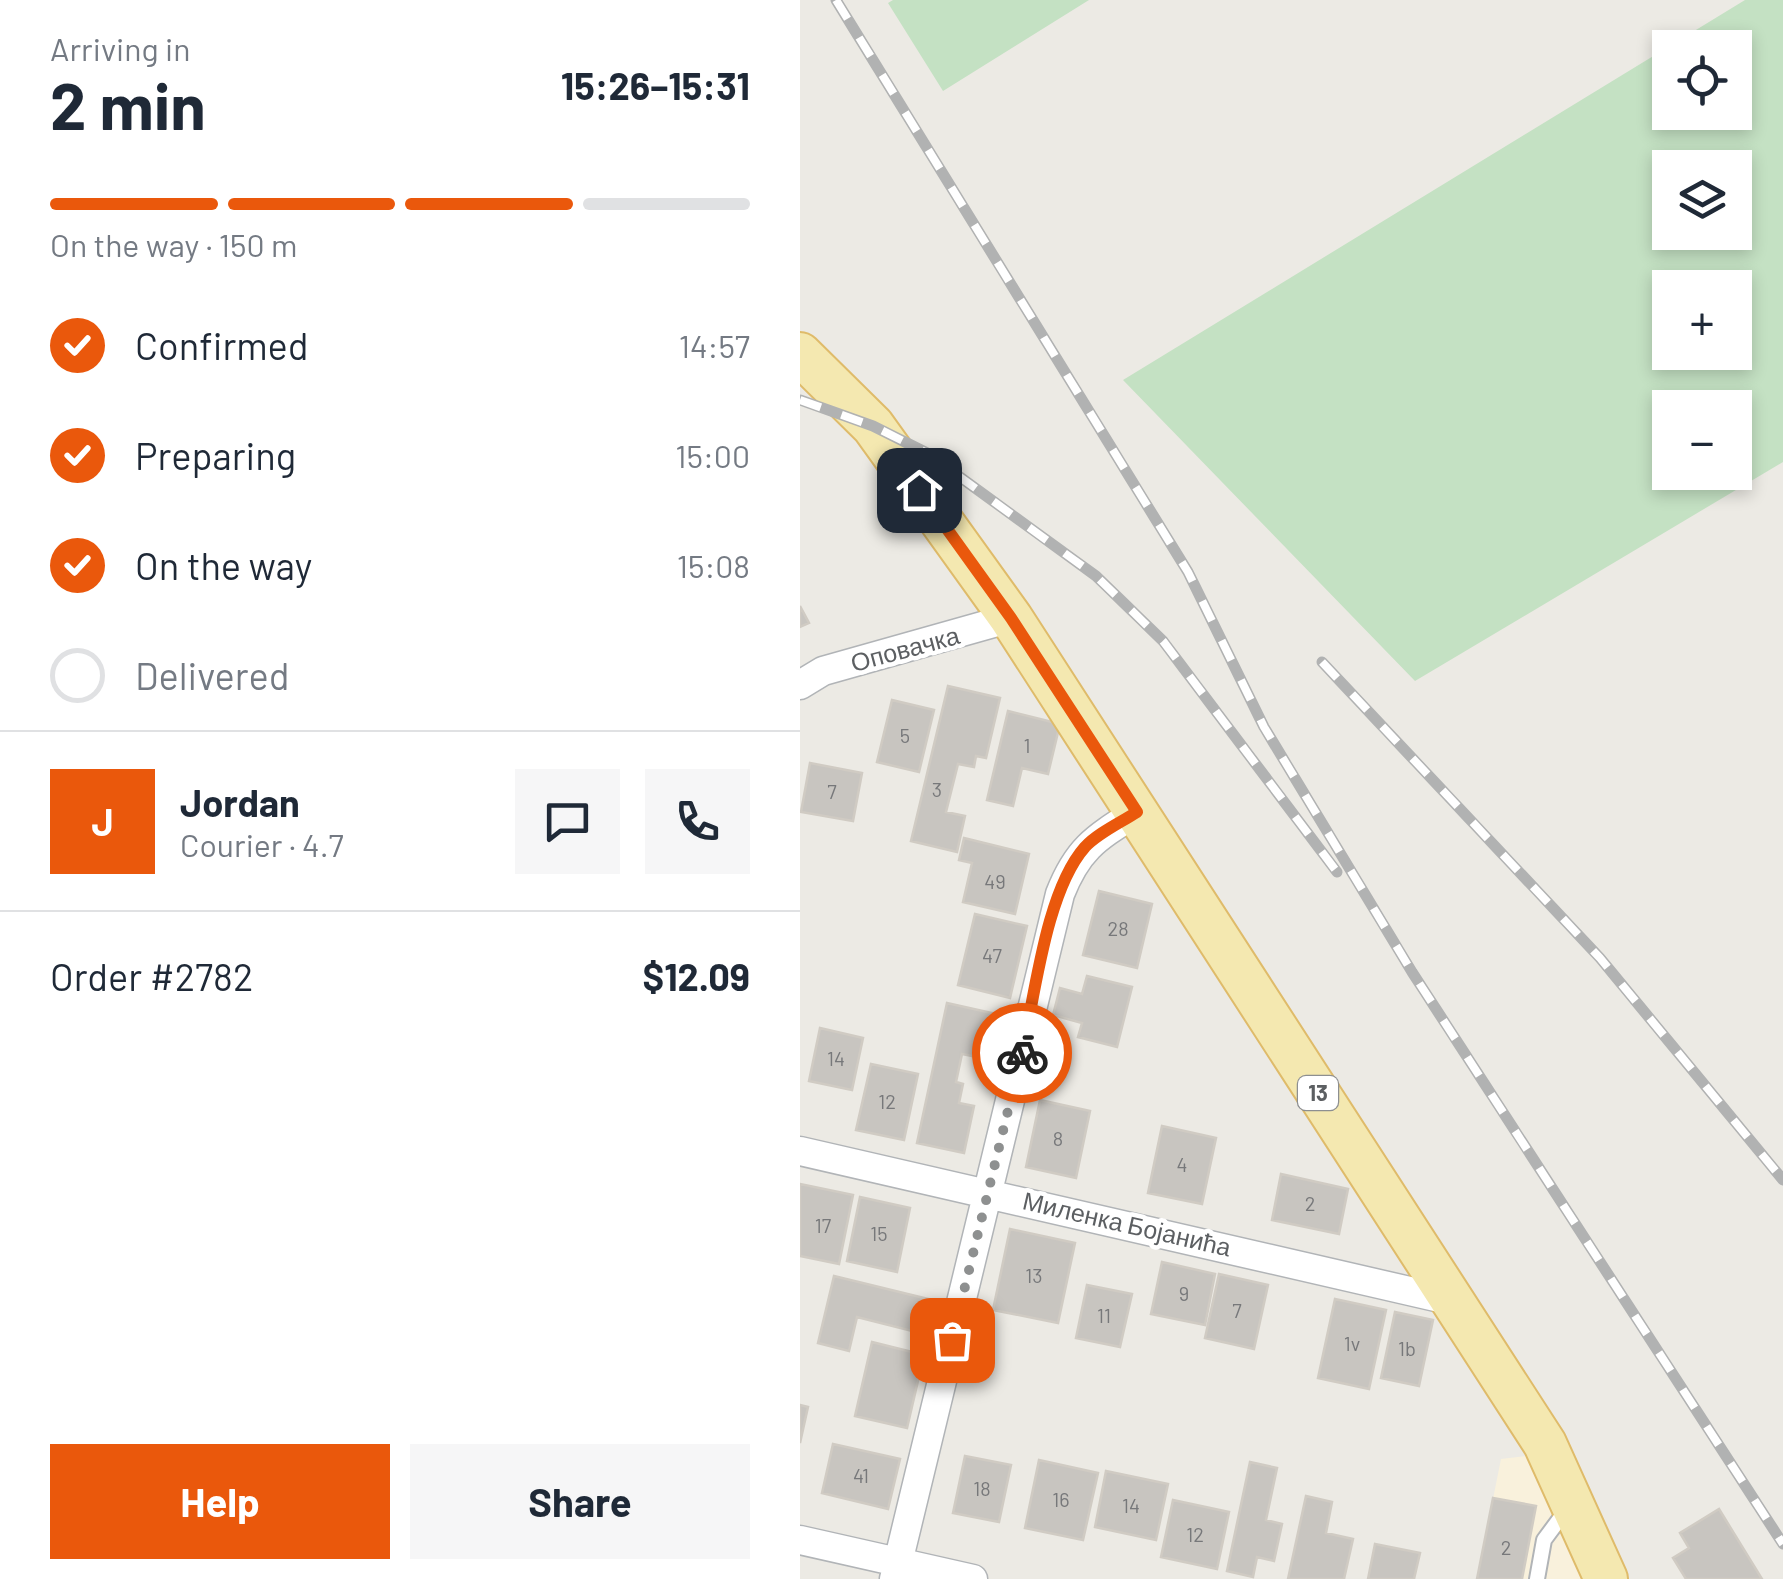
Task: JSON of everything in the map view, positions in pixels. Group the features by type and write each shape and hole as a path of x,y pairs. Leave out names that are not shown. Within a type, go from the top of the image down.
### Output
{"main road":[{"name":"13","path":"800,354 873,426 1011,618 1544,1444 1606,1579"}],"street":[{"name":"Оповачка","path":"800,684 823,671 1011,618"},
{"path":"896,1571 1060,894 1072,865 1088,844 1137,812"},
{"name":"Миленка Бојанића","path":"800,1151 1453,1301"},
{"path":"800,1540 896,1571 973,1579"}],"lane":[{"path":"1537,1579 1550,1526 1573,1504"}],"shaded area":[{"path":"1535,1455 1593,1579 1477,1579 1501,1459"}],"green space":[{"path":"1089,0 943,91 888,3"},
{"path":"1745,0 1783,0 1783,462 1752,480 1752,390 1652,390 1652,490 1736,490 1415,681 1123,380 1652,57 1652,130 1752,130 1752,30 1696,30"}],"building":[{"path":"800,606 809,623 800,627"},
{"path":"948,686 1000,698 986,758 976,756 974,767 958,764 946,812 965,816 957,852 911,841"},
{"path":"892,700 934,710 919,772 877,762"},
{"path":"1008,711 1060,724 1048,774 1022,768 1013,806 987,800"},
{"path":"810,763 862,773 853,821 801,812"},
{"path":"964,838 1029,854 1015,914 963,902 972,863 959,860"},
{"path":"1099,891 1152,904 1137,968 1083,955"},
{"path":"975,914 1027,926 1010,998 958,985"},
{"path":"1087,976 1132,987 1117,1047 1078,1037 1082,1023 1053,1015 1060,988 1082,994"},
{"path":"947,1003 996,1014 987,1059 962,1054 956,1082 963,1084 959,1103 974,1106 964,1153 917,1143"},
{"path":"820,1028 863,1038 852,1090 809,1081"},
{"path":"871,1064 918,1074 904,1140 856,1130"},
{"path":"1040,1100 1090,1111 1076,1178 1026,1167"},
{"path":"1162,1126 1216,1138 1202,1204 1148,1193"},
{"path":"1281,1174 1348,1189 1339,1234 1272,1220"},
{"path":"800,1184 853,1195 839,1264 800,1256"},
{"path":"860,1197 910,1208 897,1272 847,1261"},
{"path":"1010,1229 1075,1243 1058,1323 993,1310"},
{"path":"1162,1262 1215,1274 1205,1325 1151,1314"},
{"path":"1219,1274 1268,1285 1254,1349 1205,1338"},
{"path":"834,1276 928,1299 920,1333 857,1317 849,1351 818,1343"},
{"path":"1087,1285 1132,1294 1120,1347 1076,1338"},
{"path":"1335,1299 1386,1310 1369,1389 1318,1378"},
{"path":"1395,1312 1433,1320 1419,1386 1381,1378"},
{"path":"872,1342 924,1355 907,1428 855,1416"},
{"path":"800,1405 808,1407 800,1443"},
{"path":"833,1444 900,1459 888,1509 822,1493"},
{"path":"965,1456 1011,1465 999,1522 953,1513"},
{"path":"1039,1460 1098,1473 1083,1540 1025,1528"},
{"path":"1250,1462 1277,1468 1266,1520 1282,1524 1274,1561 1257,1557 1253,1577 1227,1571"},
{"path":"1106,1471 1168,1484 1156,1540 1095,1527"},
{"path":"1306,1496 1332,1502 1326,1533 1353,1539 1344,1579 1288,1579"},
{"path":"1493,1498 1536,1506 1522,1579 1477,1579"},
{"path":"1173,1500 1229,1512 1217,1569 1161,1557"},
{"path":"1719,1509 1762,1579 1686,1579 1673,1558 1689,1548 1680,1533"},
{"path":"1375,1544 1420,1553 1414,1579 1368,1579"}],"railway":[{"path":"836,0 1188,572 1264,727 1412,972 1783,1544"},
{"path":"800,400 873,426 927,453 1096,576 1163,641 1337,872"},
{"path":"1322,662 1600,958 1783,1180"}],"way so far":[{"path":"952,1340 1022,1053"}],"route":[{"path":"919,490 1011,618 1137,812 1088,844 1072,865 1060,894 1022,1053"}]}
